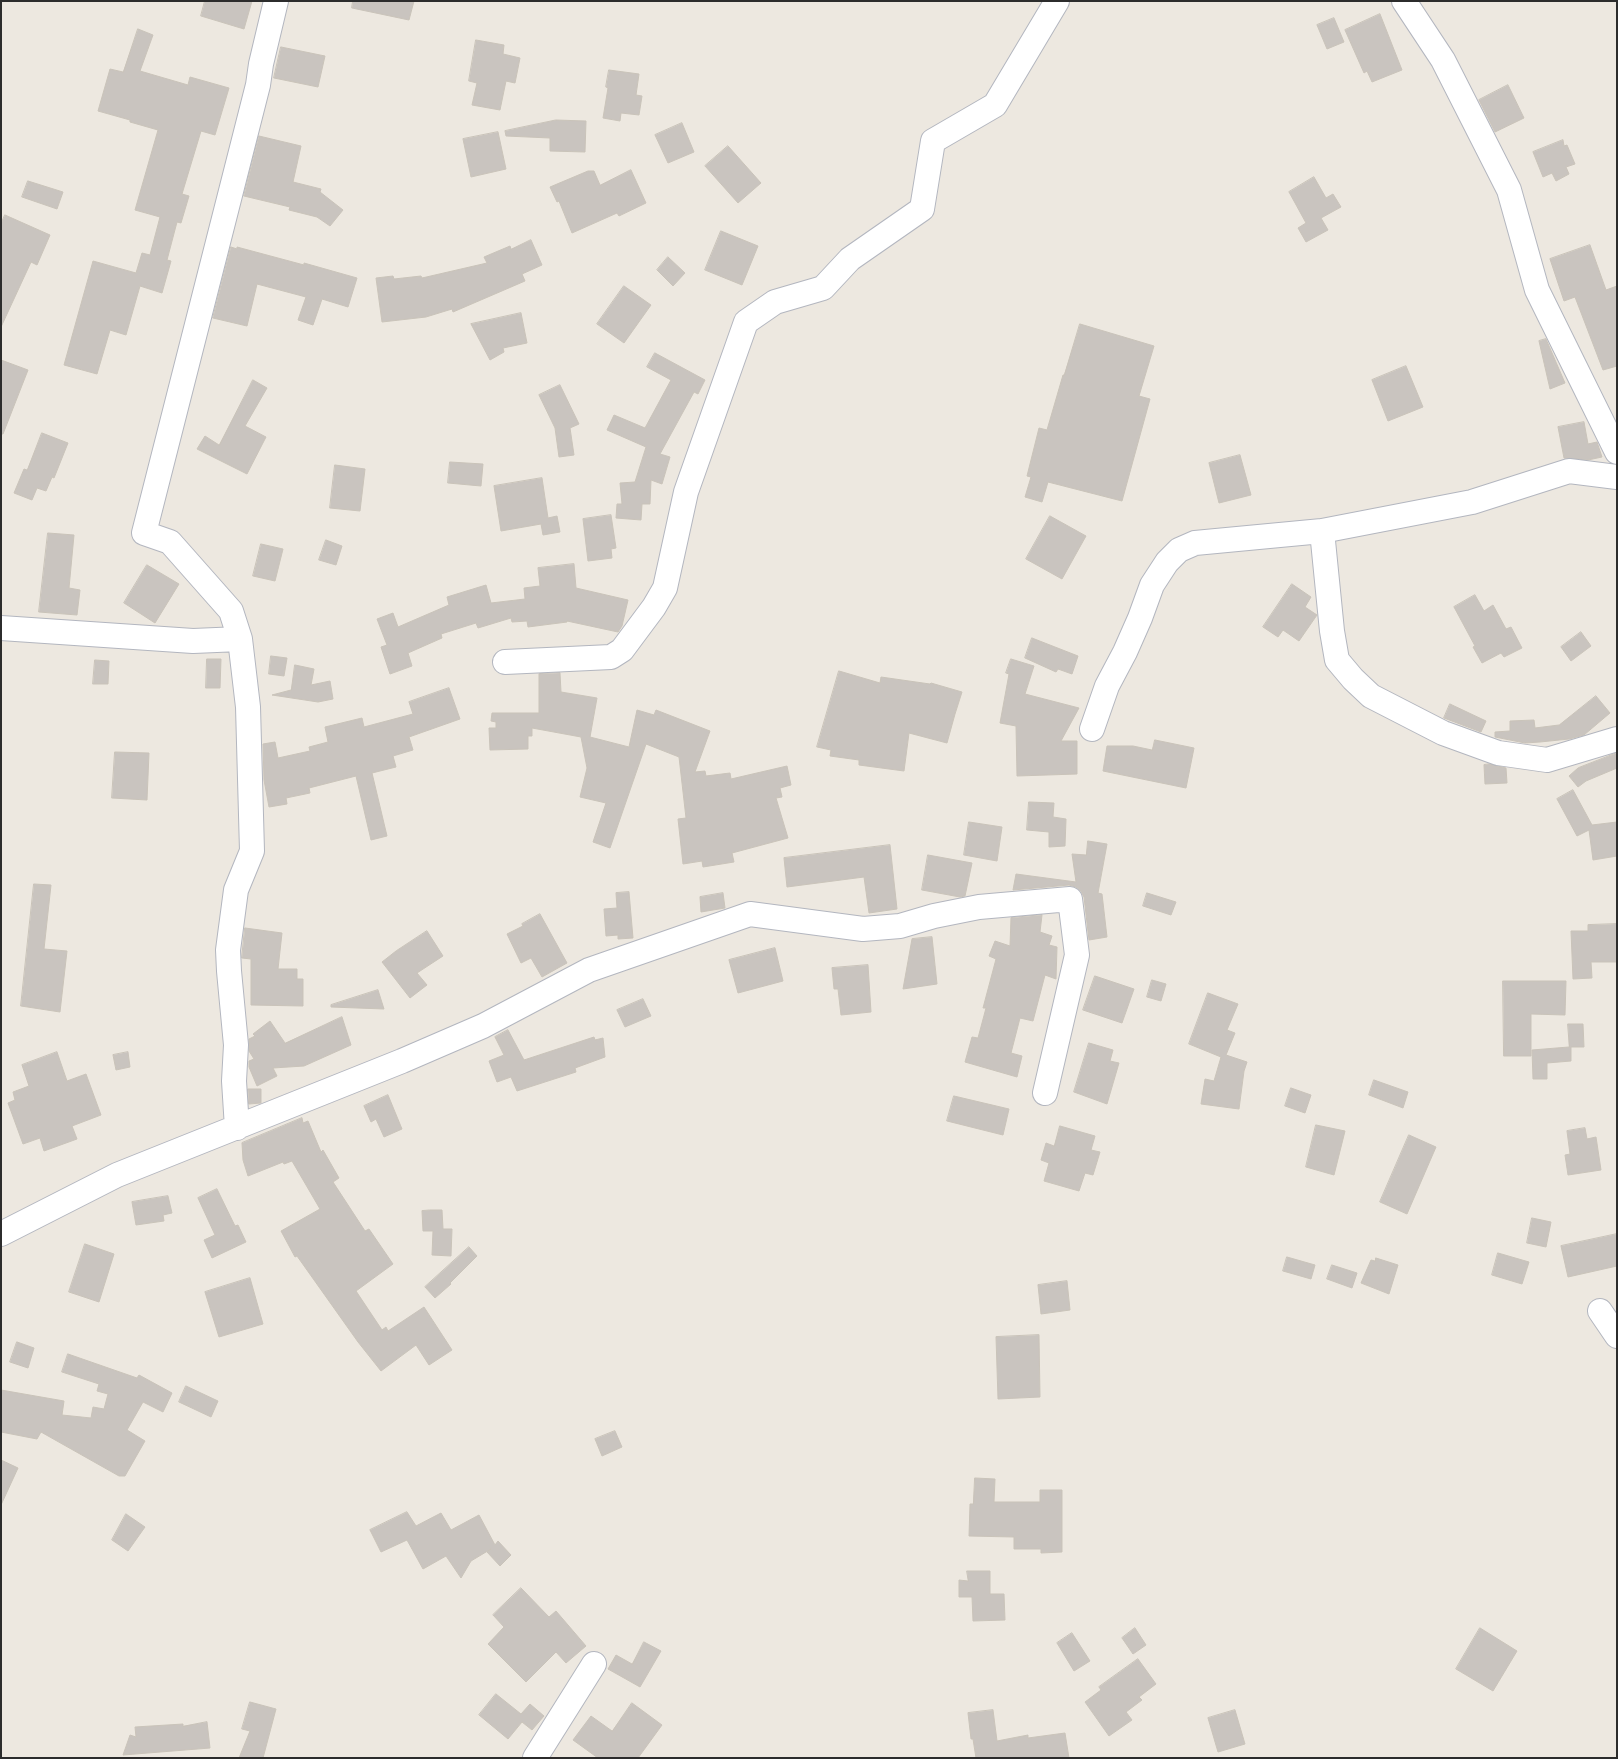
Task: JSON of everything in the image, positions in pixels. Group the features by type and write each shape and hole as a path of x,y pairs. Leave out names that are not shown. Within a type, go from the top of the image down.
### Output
{"street":[{"path":"236,1128 234,1082 236,1045 232,993 228,971 228,950 236,890 252,851 248,707 240,639 231,611 170,542 144,533 244,142 276,1"},
{"path":"505,662 611,657 622,650 654,607 665,588 686,492 746,322 775,302 823,288 850,259 922,209 933,142 995,104 1057,1"},
{"path":"1404,1 1443,60 1509,190 1537,290 1617,452"},
{"path":"1092,729 1107,686 1125,652 1152,585 1167,562 1179,550 1195,543 1322,531 1472,502 1569,471 1617,477"},
{"path":"1322,531 1332,631 1337,660 1371,696 1443,734 1498,754 1547,760 1617,739"},
{"path":"1,628 194,641 240,639"},
{"path":"1,1234 117,1175 402,1061 483,1026 589,970 750,914 863,929 900,926 934,916 979,907 1070,898 1077,955 1045,1093"},
{"path":"1600,1311 1617,1336"},
{"path":"535,1758 594,1664"}],"building":[{"path":"205,1 252,1 244,29 201,16"},
{"path":"353,1 414,1 409,20 352,8"},
{"path":"1380,14 1402,70 1372,82 1367,71 1364,73 1345,30"},
{"path":"1334,18 1344,42 1327,49 1317,25"},
{"path":"138,29 153,35 140,71 188,85 190,77 229,88 215,135 201,131 182,194 189,196 181,223 177,222 167,260 171,261 162,293 140,286 126,335 110,330 97,374 64,365 93,261 136,273 142,253 150,255 160,217 135,210 158,130 98,111 110,69 123,72"},
{"path":"476,40 504,45 503,54 520,58 515,83 506,81 500,110 472,105 477,83 469,81"},
{"path":"281,47 325,56 318,87 274,78"},
{"path":"609,70 639,74 636,95 642,96 639,115 621,113 620,121 603,118"},
{"path":"1508,85 1524,118 1495,132 1479,100"},
{"path":"556,120 586,121 585,152 550,151 550,138 506,136 505,131"},
{"path":"682,123 694,152 668,163 655,135"},
{"path":"498,132 506,169 471,177 463,139"},
{"path":"259,136 301,146 293,182 321,189 320,192 343,210 330,226 317,217 289,210 290,207 244,196"},
{"path":"1563,140 1564,146 1567,145 1575,164 1566,167 1569,174 1556,181 1552,173 1543,177 1533,152"},
{"path":"728,146 761,183 738,203 705,166"},
{"path":"631,170 646,203 619,216 617,213 572,233 559,201 557,202 550,187 588,171 594,171 600,185"},
{"path":"1314,177 1326,198 1333,194 1341,207 1321,218 1328,230 1306,242 1298,228 1306,223 1289,192"},
{"path":"28,181 63,192 57,209 22,197"},
{"path":"5,215 50,235 37,265 31,262 1,327 1,224"},
{"path":"721,231 758,246 742,285 705,270"},
{"path":"531,240 542,265 522,274 525,281 453,312 452,309 426,317 382,322 376,278 393,276 394,279 421,276 422,278 487,263 484,257 510,246 511,249"},
{"path":"1590,245 1606,290 1617,286 1617,366 1603,370 1575,297 1564,301 1550,259"},
{"path":"231,247 304,265 304,263 357,278 348,307 322,299 313,325 298,320 306,297 257,284 247,326 213,318"},
{"path":"668,257 685,273 673,286 657,270"},
{"path":"624,286 651,305 624,343 597,324"},
{"path":"521,313 527,343 503,348 504,352 490,360 471,324"},
{"path":"1080,324 1154,346 1139,396 1150,399 1122,501 1048,482 1042,502 1025,497 1031,477 1027,476 1039,428 1047,430"},
{"path":"1546,339 1565,383 1550,389 1539,341"},
{"path":"655,353 705,380 698,394 694,392 660,454 670,457 662,484 651,480 650,504 642,504 641,520 616,518 617,504 622,504 620,483 635,482 646,447 607,430 614,415 645,428 671,380 647,367"},
{"path":"1,360 28,370 3,434 1,434"},
{"path":"1406,366 1423,407 1388,421 1372,380"},
{"path":"253,380 267,388 245,426 266,437 247,474 197,449 205,436 219,445"},
{"path":"560,385 579,424 570,428 574,455 559,457 555,428 539,395"},
{"path":"1584,422 1588,444 1597,442 1602,457 1588,460 1564,458 1558,427"},
{"path":"42,433 68,443 54,478 52,477 46,491 37,488 32,500 14,493 24,469 27,470"},
{"path":"1240,455 1251,495 1219,503 1209,463"},
{"path":"450,462 483,464 481,486 448,483"},
{"path":"335,465 365,469 360,511 330,508"},
{"path":"542,478 548,518 557,516 560,532 543,535 541,524 501,531 494,486"},
{"path":"611,515 616,548 611,549 612,558 588,561 583,519"},
{"path":"1050,516 1086,536 1062,579 1026,559"},
{"path":"48,533 74,535 69,588 80,590 77,615 39,612"},
{"path":"326,540 342,546 336,565 319,560"},
{"path":"261,544 283,549 275,581 253,576"},
{"path":"574,564 576,588 628,600 622,626 618,632 567,621 528,627 527,621 512,622 511,618 478,628 476,623 441,634 442,638 408,653 412,666 390,674 381,647 387,645 377,619 393,613 398,627 449,605 447,597 486,585 491,603 525,599 524,588 540,586 538,568"},
{"path":"147,565 179,584 155,623 124,603"},
{"path":"1292,584 1311,597 1305,607 1317,615 1299,641 1283,630 1278,637 1263,627"},
{"path":"1475,595 1484,611 1493,605 1506,629 1511,627 1522,648 1504,657 1501,653 1482,663 1454,607"},
{"path":"1581,632 1591,646 1571,661 1561,647"},
{"path":"1032,638 1078,656 1072,674 1058,669 1056,672 1025,658"},
{"path":"271,656 287,658 284,676 269,674"},
{"path":"207,659 221,659 220,688 206,688"},
{"path":"1011,659 1034,666 1025,694 1079,708 1061,741 1077,741 1077,774 1017,776 1016,726 1000,723 1009,674 1006,673"},
{"path":"95,660 109,661 108,684 93,684"},
{"path":"295,665 314,669 311,685 330,681 333,699 318,702 272,695 291,690"},
{"path":"839,671 880,683 881,677 931,683 962,692 947,743 909,733 904,771 859,765 859,760 830,756 831,750 817,747"},
{"path":"560,673 561,692 597,698 590,737 629,747 637,710 654,715 656,710 710,731 695,772 705,771 706,776 730,773 731,779 787,766 791,785 780,788 782,797 776,798 788,838 732,853 734,862 703,867 702,861 683,864 678,819 686,818 679,757 646,744 610,848 593,842 606,803 580,797 587,768 581,737 532,728 532,736 528,736 528,749 490,750 489,728 496,728 496,722 491,721 492,713 539,713 539,674"},
{"path":"449,688 460,719 409,737 413,750 393,756 396,767 372,773 387,836 371,840 356,776 309,788 310,793 286,798 287,804 269,807 264,780 263,744 275,742 278,758 310,751 309,747 328,742 325,727 362,718 364,727 413,714 409,702"},
{"path":"1596,696 1610,713 1584,735 1569,739 1525,743 1495,737 1495,732 1510,731 1510,721 1534,720 1535,728 1559,725"},
{"path":"1450,704 1486,721 1481,732 1444,718"},
{"path":"1155,740 1194,748 1186,788 1103,771 1107,746 1133,746 1152,750"},
{"path":"115,752 149,753 147,800 112,798"},
{"path":"1617,753 1617,768 1586,781 1578,787 1569,776 1578,768"},
{"path":"1489,764 1506,768 1507,783 1485,784 1484,765"},
{"path":"1573,790 1592,825 1617,822 1617,856 1593,860 1589,830 1577,836 1557,799"},
{"path":"1029,802 1054,803 1053,817 1066,819 1065,846 1049,847 1049,832 1027,830"},
{"path":"969,822 1002,827 997,861 964,855"},
{"path":"1088,841 1107,844 1098,893 1102,894 1107,937 1089,940 1084,897 1076,887 1069,885 1013,890 1016,874 1076,882 1072,854 1086,855"},
{"path":"890,845 897,909 869,913 864,877 787,887 784,858"},
{"path":"928,855 972,863 965,896 960,897 922,890"},
{"path":"34,884 51,885 44,949 67,951 60,1012 21,1006"},
{"path":"629,892 633,938 618,939 618,935 606,936 604,909 617,908 616,893"},
{"path":"723,893 725,908 701,912 700,897"},
{"path":"1147,893 1176,902 1171,915 1143,906"},
{"path":"540,914 567,963 542,977 531,958 521,963 507,934"},
{"path":"1042,915 1040,932 1052,936 1049,945 1057,947 1056,979 1045,975 1033,1021 1020,1018 1011,1053 1022,1056 1017,1077 965,1062 972,1037 978,1038 986,1008 983,1008 996,959 989,956 995,941 1010,946 1011,918"},
{"path":"1617,924 1617,962 1591,962 1592,978 1573,979 1571,931 1588,931 1588,925"},
{"path":"245,928 282,933 278,969 297,969 297,979 303,979 303,1006 251,1005 251,959 242,958"},
{"path":"427,931 443,956 417,973 427,985 410,998 382,962"},
{"path":"932,937 937,984 903,989 912,939"},
{"path":"775,948 783,981 738,993 729,960"},
{"path":"868,965 871,1012 841,1015 838,989 834,989 832,968"},
{"path":"1095,976 1134,989 1122,1023 1083,1010"},
{"path":"1152,980 1166,984 1161,1001 1147,997"},
{"path":"1503,981 1566,981 1565,1015 1531,1014 1531,1056 1504,1056"},
{"path":"378,990 384,1009 331,1007 331,1005"},
{"path":"1208,993 1238,1004 1227,1030 1235,1033 1226,1055 1247,1062 1239,1109 1201,1104 1205,1079 1214,1081 1221,1057 1189,1044"},
{"path":"643,999 651,1016 625,1027 617,1010"},
{"path":"342,1017 351,1045 304,1066 273,1068 277,1076 257,1086 249,1067 249,1061 254,1059 249,1051 249,1039 255,1036 253,1034 270,1021 285,1043"},
{"path":"1568,1024 1583,1024 1584,1047 1571,1047 1571,1061 1547,1063 1547,1079 1533,1079 1532,1050 1569,1047"},
{"path":"508,1030 524,1060 594,1037 595,1040 603,1038 605,1057 575,1068 576,1072 517,1091 511,1077 497,1082 489,1061 504,1055 495,1037"},
{"path":"1089,1043 1113,1050 1110,1061 1119,1063 1107,1104 1074,1092"},
{"path":"57,1052 67,1081 86,1074 101,1115 72,1126 77,1139 44,1151 40,1138 23,1144 8,1103 15,1100 13,1092 29,1086 22,1065"},
{"path":"128,1052 130,1067 116,1070 113,1055"},
{"path":"1374,1080 1408,1092 1403,1108 1369,1095"},
{"path":"1291,1088 1311,1095 1305,1113 1285,1106"},
{"path":"248,1089 261,1089 261,1103 249,1104"},
{"path":"388,1095 402,1129 384,1137 376,1119 371,1122 364,1106"},
{"path":"954,1096 1009,1109 1003,1135 947,1121"},
{"path":"302,1118 303,1123 308,1121 321,1152 323,1150 339,1178 333,1182 365,1231 369,1229 393,1264 356,1291 382,1330 386,1327 388,1331 424,1307 452,1350 429,1365 416,1345 381,1371 297,1256 295,1257 281,1231 320,1209 292,1161 284,1164 283,1162 248,1176 243,1160 242,1143"},
{"path":"1316,1125 1345,1131 1334,1175 1306,1167"},
{"path":"1060,1126 1095,1136 1091,1150 1100,1152 1093,1175 1085,1173 1079,1191 1044,1181 1049,1163 1041,1160 1046,1143 1054,1146"},
{"path":"1585,1128 1587,1139 1596,1137 1601,1170 1568,1175 1565,1155 1570,1154 1567,1131"},
{"path":"1409,1135 1436,1147 1407,1214 1380,1202"},
{"path":"217,1189 235,1226 238,1225 246,1242 212,1258 204,1240 215,1235 198,1198"},
{"path":"168,1196 172,1213 163,1215 164,1221 136,1225 132,1202"},
{"path":"442,1210 443,1229 452,1229 451,1256 432,1255 433,1231 423,1231 422,1211"},
{"path":"1532,1218 1551,1222 1546,1247 1527,1243"},
{"path":"1617,1234 1617,1266 1568,1277 1561,1246"},
{"path":"85,1244 114,1254 99,1302 69,1292"},
{"path":"469,1247 477,1256 435,1298 425,1287"},
{"path":"1498,1253 1529,1262 1522,1284 1492,1275"},
{"path":"1287,1257 1315,1265 1311,1279 1283,1271"},
{"path":"1376,1258 1398,1265 1389,1294 1361,1283 1371,1260 1375,1261"},
{"path":"1332,1265 1357,1273 1352,1288 1327,1279"},
{"path":"250,1278 263,1324 219,1337 205,1292"},
{"path":"1067,1281 1070,1310 1041,1314 1038,1285"},
{"path":"1039,1335 1040,1397 998,1399 996,1337"},
{"path":"17,1342 34,1348 28,1368 10,1362"},
{"path":"68,1354 137,1378 139,1375 172,1393 163,1412 143,1402 127,1430 145,1441 125,1476 119,1476 41,1432 37,1439 1,1432 1,1390 64,1401 62,1415 91,1418 93,1407 104,1409 108,1394 97,1391 99,1384 62,1372"},
{"path":"186,1386 218,1401 211,1417 179,1402"},
{"path":"615,1431 622,1447 602,1456 595,1439"},
{"path":"1,1460 18,1468 1,1505"},
{"path":"975,1478 995,1479 994,1502 1040,1502 1040,1490 1062,1490 1062,1552 1041,1553 1041,1549 1014,1549 1014,1537 969,1536 970,1504 973,1504"},
{"path":"407,1512 416,1526 441,1513 451,1530 479,1515 495,1545 498,1541 511,1555 500,1566 487,1552 491,1549 471,1561 461,1578 446,1556 423,1569 407,1540 381,1552 370,1530"},
{"path":"126,1514 145,1527 128,1551 112,1540"},
{"path":"967,1571 990,1571 990,1594 1004,1594 1005,1620 973,1621 972,1597 959,1597 959,1580 968,1581"},
{"path":"521,1588 549,1617 556,1611 586,1646 566,1663 556,1652 526,1682 488,1644 504,1627 493,1615"},
{"path":"1135,1628 1146,1645 1133,1654 1122,1638"},
{"path":"1480,1628 1517,1651 1493,1691 1456,1669"},
{"path":"1072,1633 1090,1661 1074,1671 1057,1643"},
{"path":"644,1642 661,1651 640,1687 608,1669 616,1655 632,1664"},
{"path":"1138,1659 1156,1684 1139,1697 1142,1700 1126,1712 1132,1720 1109,1736 1085,1702 1101,1690 1099,1687"},
{"path":"496,1694 521,1714 530,1704 544,1716 532,1730 522,1722 508,1739 479,1715"},
{"path":"250,1702 276,1709 263,1758 239,1758 250,1731 242,1729"},
{"path":"632,1703 662,1725 638,1758 598,1758 573,1740 591,1716 612,1731"},
{"path":"993,1710 997,1741 1028,1735 1028,1738 1065,1733 1069,1758 976,1758 973,1739 971,1739 968,1713"},
{"path":"1235,1710 1245,1744 1218,1752 1208,1718"},
{"path":"207,1722 210,1748 123,1755 130,1735 136,1737 135,1727 183,1724 183,1726"}]}
